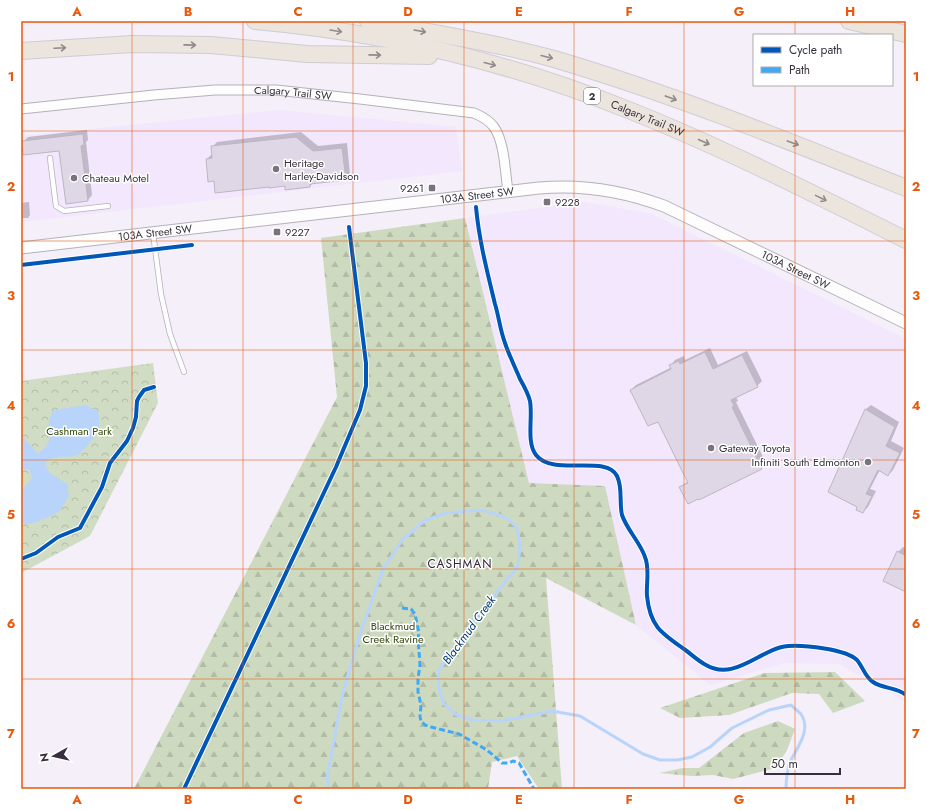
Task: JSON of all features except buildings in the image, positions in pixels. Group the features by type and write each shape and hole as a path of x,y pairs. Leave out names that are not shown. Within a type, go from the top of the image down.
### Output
{"highway":[{"name":"Calgary Trail SW","path":"256,21 362,35 462,57 520,72 626,108 754,164 906,240"},
{"path":"368,21 497,45 553,59 606,75 808,148 906,188"},
{"path":"849,21 906,34"},
{"path":"21,51 132,44 211,45 307,54 462,57"}],"street":[{"name":"Calgary Trail SW","path":"21,109 154,94 215,90 276,90 474,113 486,119 494,127 501,142 508,191"},
{"name":"103A Street SW","path":"21,248 553,186 585,187 618,192 664,206 906,323"}],"lane":[{"path":"50,158 56,206 64,211 108,206"},
{"path":"153,233 161,294 170,334 184,372"}],"shaded area":[{"path":"279,110 456,127 462,171 21,222 21,136"},
{"path":"585,202 652,214 906,339 906,702 839,664 784,663 710,685 636,625 605,487 529,483 465,218"}],"green space":[{"name":"Blackmud Creek Ravine","path":"465,218 529,483 605,486 636,625 546,578 562,789 539,789 517,756 492,762 488,789 134,789 337,397 321,238"},
{"name":"Cashman Park","path":"153,363 158,403 90,536 21,573 21,381"},
{"path":"835,672 865,701 833,713 819,694 792,693 729,715 680,718 660,708 765,673"},
{"path":"778,721 795,729 787,750 775,768 733,779 713,775 692,776 659,773 683,768 699,768 744,733"}],"water":[{"path":"86,405 98,411 99,427 93,439 79,454 75,456 52,458 45,464 49,472 67,484 69,496 60,510 52,515 30,524 21,523 21,489 26,486 32,478 29,469 21,469 21,437 24,438 38,454 49,442 49,420 53,410"}],"waterway":[{"name":"Blackmud Creek","path":"329,789 327,778 342,696 359,637 383,569 402,540 424,521 446,513 481,510 505,517 516,526 520,543 518,566 471,624 439,670 438,685 443,703 455,714 472,720 501,721 552,711 580,716 643,754 660,760 677,760 692,757 710,747 732,728 769,710 791,705 801,714 805,725 803,737 789,766 786,789"}],"marked path":[{"path":"402,608 411,609 415,614 419,633 420,664 418,692 421,705 421,721 425,725 459,734 487,750 502,763 509,763 513,761 519,763 534,789"}],"cycle path":[{"path":"476,207 484,256 502,333 510,356 530,401 530,436 533,450 536,455 544,461 566,466 591,465 602,467 611,470 617,476 620,485 622,515 643,552 646,562 648,571 647,596 651,615 658,628 700,662 717,669 738,667 768,652 788,646 804,646 835,650 852,656 857,660 873,682 902,692 906,695"},
{"path":"184,789 336,467 360,410 366,386 366,363 349,227"},
{"path":"21,265 192,245"},
{"path":"21,559 36,553 58,537 80,528 102,487 110,463 127,441 133,428 136,417 137,401 139,397 144,390 154,387"}],"place":[{"name":"Heritage Harley-Davidson","path":"276,169"},
{"name":"Chateau Motel","path":"74,178"},
{"name":"9261","path":"432,188"},
{"name":"9228","path":"547,202"},
{"name":"9227","path":"277,232"},
{"name":"Gateway Toyota","path":"711,448"},
{"name":"Infiniti South Edmonton","path":"868,462"}],"district":[{"name":"CASHMAN","path":"460,564"}]}
